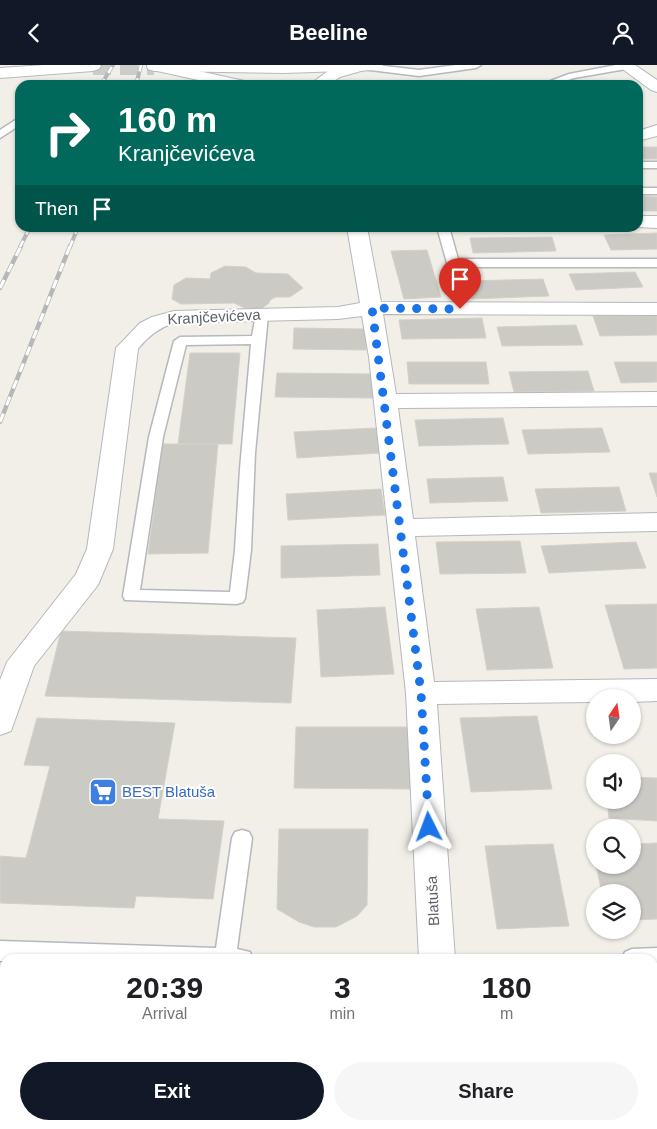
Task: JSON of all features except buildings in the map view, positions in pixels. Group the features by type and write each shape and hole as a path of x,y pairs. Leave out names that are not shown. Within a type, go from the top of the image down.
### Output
{"street":[{"path":"220,80 154,66 284,68 363,65"},
{"path":"325,80 334,74 363,65"},
{"path":"626,65 657,87"},
{"path":"0,73 93,66"},
{"path":"643,134 657,130"},
{"path":"643,222 657,222"},
{"name":"Blatuša","path":"365,233 372,308 421,693 437,954"},
{"name":"Kranjčevićeva","path":"0,723 21,662 88,578 100,549 127,348 142,330 160,320 174,317 338,313 372,308 494,310 657,309"},
{"path":"385,401 657,399"},
{"path":"401,528 657,523"},
{"path":"421,693 657,690"}],"lane":[{"path":"363,65 419,73 476,65"},
{"path":"560,80 626,65"},
{"path":"0,123 15,114"},
{"path":"0,135 15,124"},
{"path":"643,165 657,165"},
{"path":"643,191 657,191"},
{"path":"444,232 453,263 657,263"},
{"path":"258,340 180,341 156,437 130,596 237,598 242,573 247,469 256,386 258,340 262,315"},
{"path":"226,954 242,838"},
{"path":"0,951 96,954"}],"tunnel":[{"path":"93,66 154,66"}],"railway":[{"path":"104,80 113,65"},
{"path":"137,80 141,65"},
{"path":"20,247 28,232"},
{"path":"70,247 76,232"},
{"path":"0,288 21,246"},
{"path":"0,422 70,246"}],"place":[{"name":"BEST Blatuša","path":"103,792"}],"route":[{"path":"429,827 421,693 380,357 372,308 460,309"}]}
